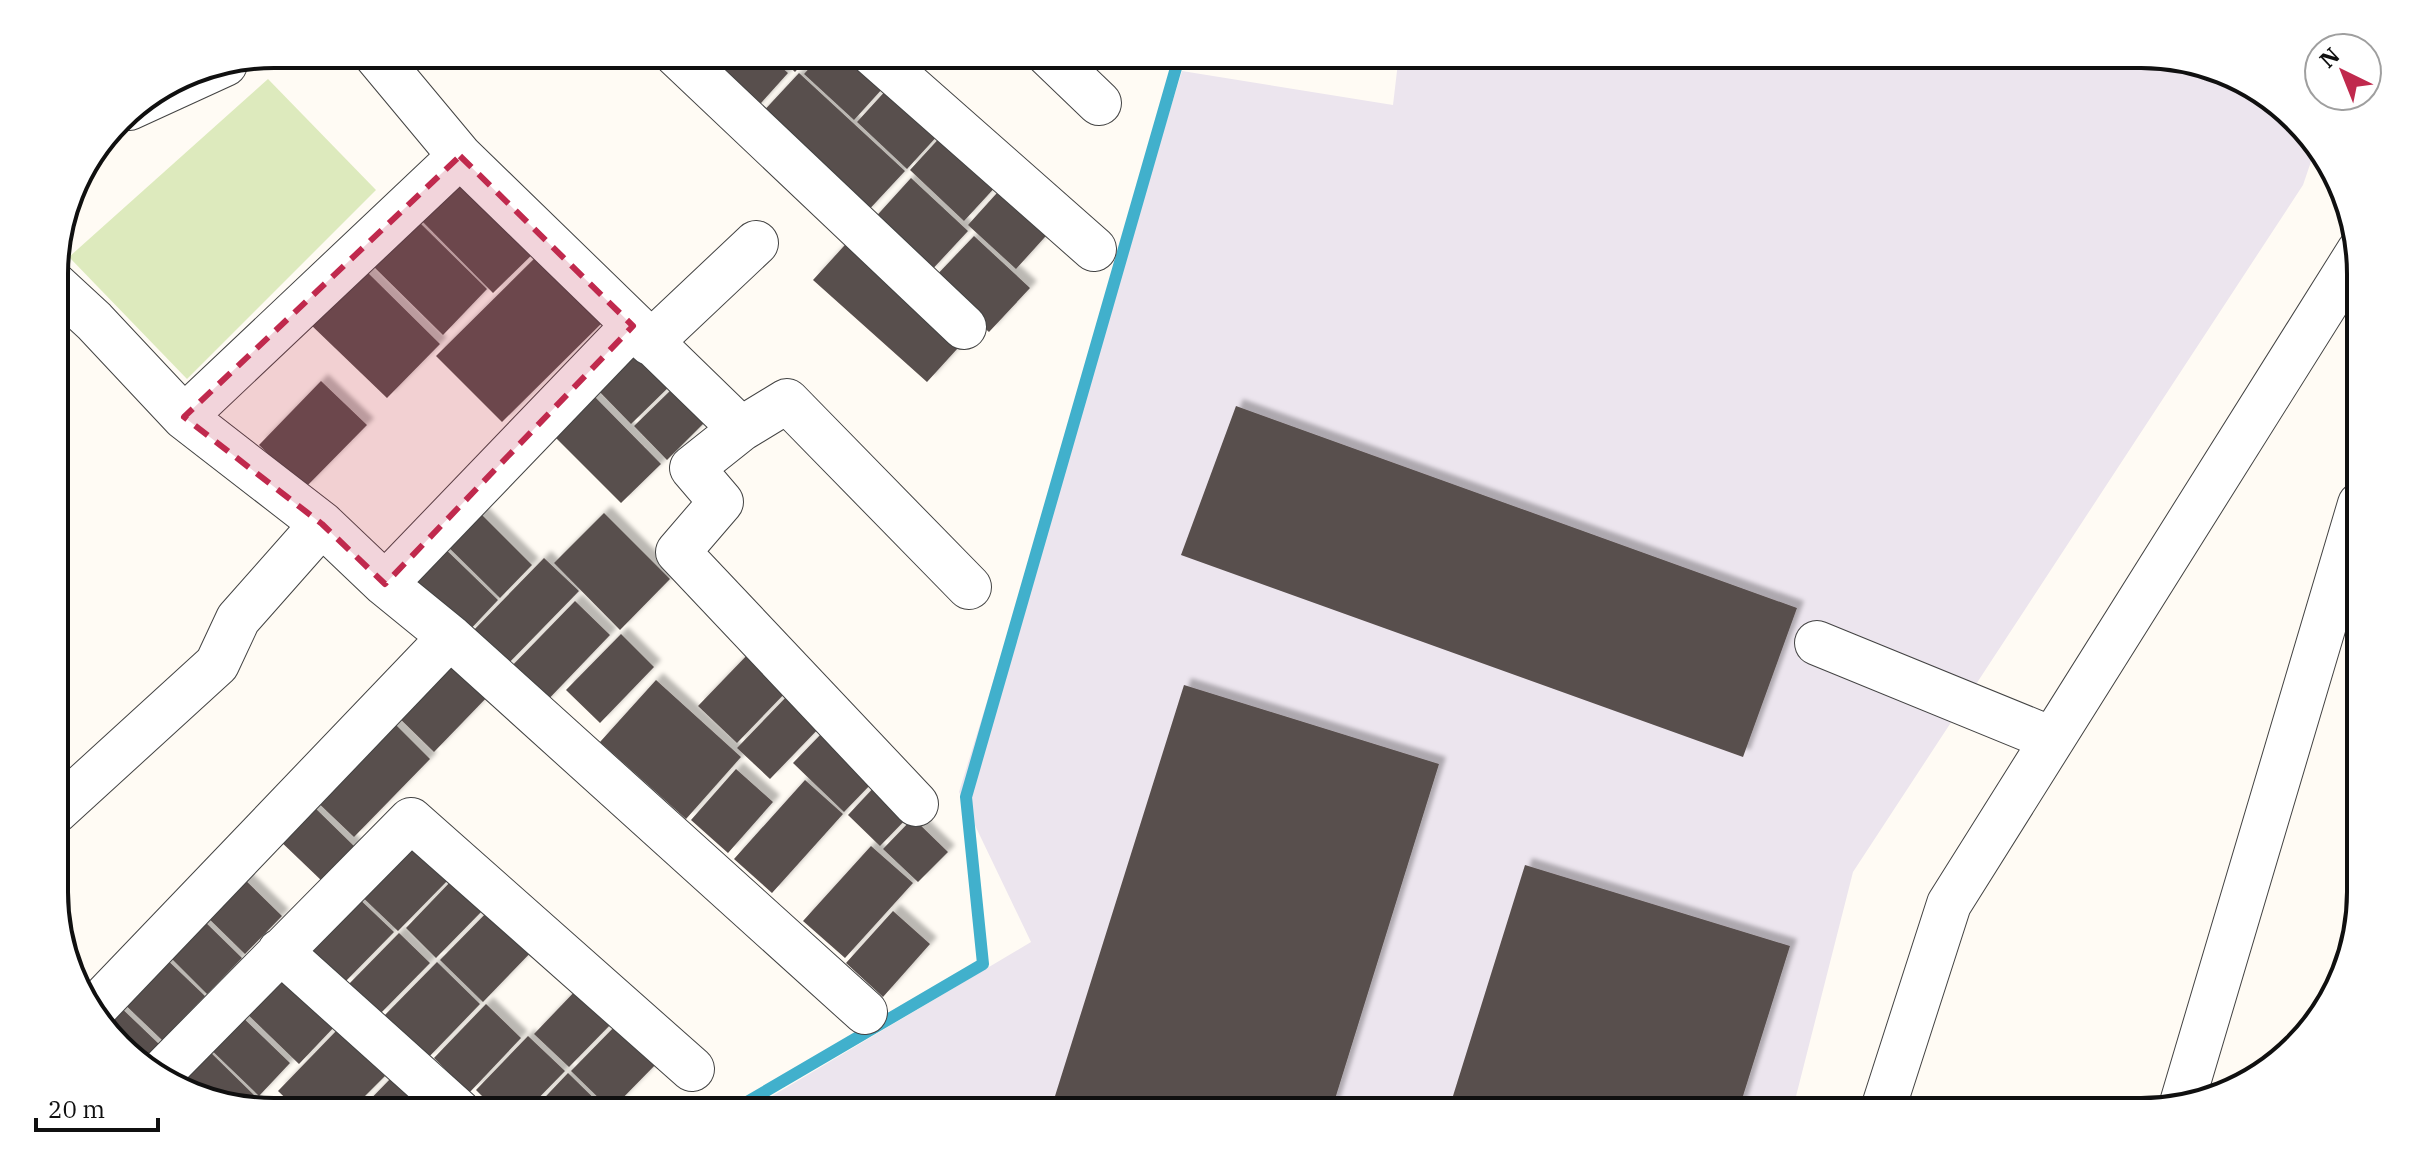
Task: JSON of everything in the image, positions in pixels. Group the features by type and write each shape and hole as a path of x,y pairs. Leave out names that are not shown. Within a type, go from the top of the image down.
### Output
{"street":[{"path":"387,68 460,156 741,429"},
{"path":"691,68 964,327"},
{"path":"889,68 1094,249"},
{"path":"1063,68 1099,103"},
{"path":"184,417 460,156"},
{"path":"385,584 642,335 756,243"},
{"path":"1887,1098 1949,904 2347,270"},
{"path":"68,297 184,417 322,524 385,584 450,637 865,1012"},
{"path":"916,804 678,552 721,502 692,468 741,429 787,401 969,587"},
{"path":"68,800 217,664 238,619 322,524"},
{"path":"2185,1093 2347,548"},
{"path":"101,1002 450,637"},
{"path":"1817,643 2052,739"},
{"path":"167,1067 411,820 692,1069"},
{"path":"280,951 443,1098"}],"highlighted area":[{"path":"460,156 633,326 385,584 322,524 184,417"}],"shaded area":[{"path":"1397,68 2141,68 2181,72 2207,79 2244,96 2287,128 2312,160 2303,185 1853,872 1796,1098 769,1098 1031,942 959,792 1182,71 1393,105"}],"green space":[{"path":"268,79 376,190 187,379 69,257"}],"building":[{"path":"782,68 788,73 752,113 705,70"},
{"path":"809,68 861,68 883,88 854,120 804,74"},
{"path":"799,73 905,171 864,215 758,117"},
{"path":"889,87 940,133 907,169 857,122"},
{"path":"944,133 999,183 964,221 910,170"},
{"path":"460,166 541,246 493,293 413,212"},
{"path":"911,178 968,231 928,274 871,222"},
{"path":"1006,183 1054,227 1016,269 968,225"},
{"path":"416,219 487,289 443,335 372,265"},
{"path":"854,235 968,337 927,382 813,280"},
{"path":"974,236 1030,288 989,332 932,280"},
{"path":"544,249 610,315 502,422 436,356"},
{"path":"363,268 440,344 387,398 309,323"},
{"path":"638,343 675,381 631,424 594,386"},
{"path":"321,381 367,425 304,489 259,445"},
{"path":"673,388 706,421 667,460 634,426"},
{"path":"593,395 661,464 621,503 553,435"},
{"path":"1236,406 1797,608 1743,757 1181,555"},
{"path":"470,503 532,565 500,598 437,536"},
{"path":"604,513 670,579 620,630 554,563"},
{"path":"435,539 498,600 466,634 402,573"},
{"path":"544,558 579,591 503,669 469,635"},
{"path":"575,601 610,635 541,707 505,673"},
{"path":"621,634 654,667 600,723 566,690"},
{"path":"751,651 790,688 737,743 698,706"},
{"path":"451,652 492,692 434,752 393,712"},
{"path":"656,680 741,757 686,819 600,742"},
{"path":"1184,685 1439,764 1335,1098 1054,1098"},
{"path":"790,693 823,724 770,779 737,748"},
{"path":"388,717 430,759 354,837 311,796"},
{"path":"822,733 873,782 844,812 793,763"},
{"path":"736,769 773,802 728,853 691,820"},
{"path":"805,780 843,814 772,893 734,859"},
{"path":"878,783 910,815 880,846 848,815"},
{"path":"309,802 356,848 323,882 276,837"},
{"path":"913,818 948,852 918,882 883,849"},
{"path":"407,839 449,879 398,931 356,891"},
{"path":"871,846 913,883 845,958 803,921"},
{"path":"1525,865 1790,946 1742,1098 1452,1098"},
{"path":"238,873 282,916 245,954 201,911"},
{"path":"453,879 484,909 436,958 406,928"},
{"path":"353,893 394,932 344,983 303,944"},
{"path":"496,903 539,944 483,1002 440,960"},
{"path":"893,911 930,944 883,997 846,963"},
{"path":"198,915 242,958 207,994 164,951"},
{"path":"399,933 430,963 378,1016 347,986"},
{"path":"160,953 205,996 162,1040 117,997"},
{"path":"437,962 480,1004 426,1060 382,1018"},
{"path":"279,970 336,1025 299,1064 241,1008"},
{"path":"579,987 614,1021 569,1067 534,1034"},
{"path":"114,1001 159,1044 149,1055 128,1038 107,1012"},
{"path":"486,1004 521,1038 469,1093 434,1058"},
{"path":"236,1011 290,1063 259,1096 204,1043"},
{"path":"621,1020 662,1058 623,1098 599,1098 571,1071"},
{"path":"337,1030 385,1076 363,1098 285,1098 278,1091"},
{"path":"528,1036 565,1071 539,1098 484,1098 476,1090"},
{"path":"202,1044 256,1097 208,1087 174,1072"},
{"path":"568,1073 594,1098 544,1098"},
{"path":"392,1077 413,1098 372,1098"}],"waterway":[{"path":"754,1098 983,964 966,797 1176,68"}]}
